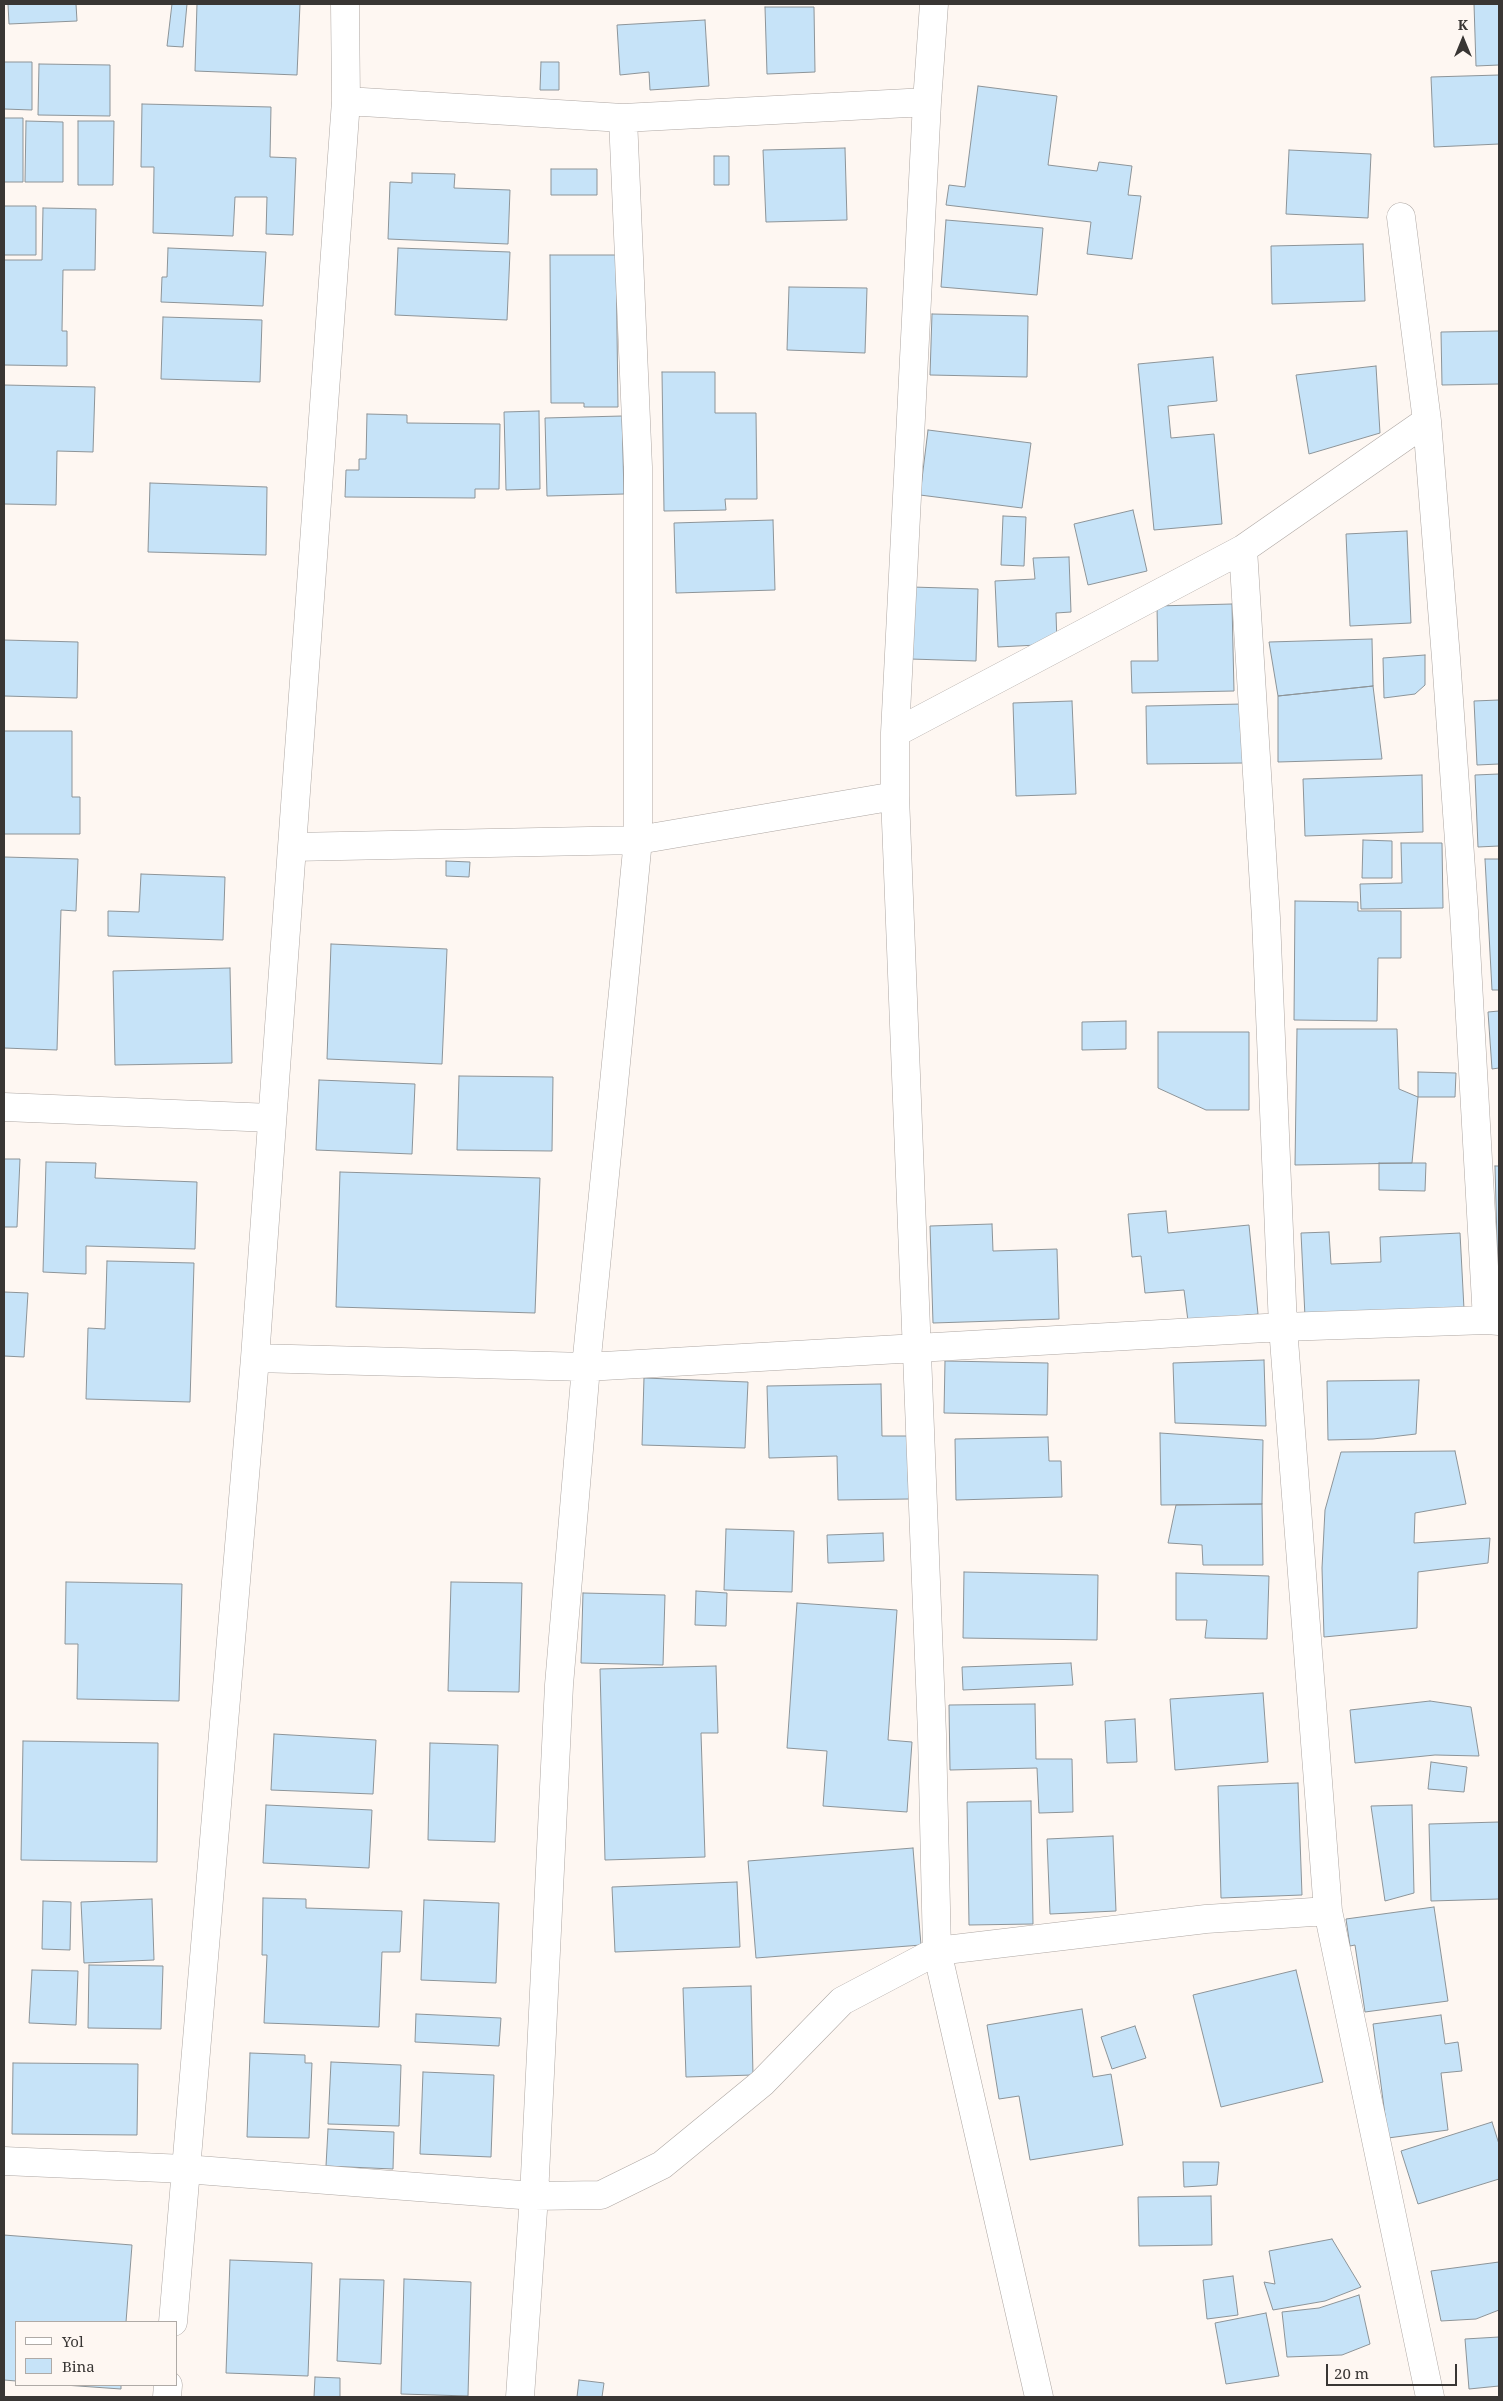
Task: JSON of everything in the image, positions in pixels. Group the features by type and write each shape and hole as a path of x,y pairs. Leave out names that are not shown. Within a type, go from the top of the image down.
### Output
{"street":[{"path":"173,2321 255,1358 346,101 345,4"},
{"path":"934,4 927,102 895,733 895,796 932,1734 937,1951 1039,2397"},
{"path":"346,101 623,118 927,102"},
{"path":"520,2397 534,2196 559,1685 586,1367 638,840 638,467 623,118"},
{"path":"255,1358 586,1367 1283,1327 1493,1321 1427,421 1402,217"},
{"path":"895,733 1243,549 1427,421"},
{"path":"1243,549 1266,918 1283,1327 1328,1912 1430,2397"},
{"path":"292,847 638,840 895,796"},
{"path":"4,1107 272,1118"},
{"path":"4,2161 185,2169 534,2196 601,2194 662,2165 762,2083 842,2001 937,1951 1206,1920 1328,1912"}],"building":[{"path":"8,4 76,4 77,21 9,24"},
{"path":"172,4 187,4 183,47 167,46"},
{"path":"197,4 300,4 297,75 195,71"},
{"path":"1474,4 1499,4 1499,65 1476,66"},
{"path":"765,7 814,7 815,72 767,74"},
{"path":"705,20 709,86 650,90 649,72 620,75 617,25"},
{"path":"4,62 32,62 32,110 4,109"},
{"path":"541,62 559,62 559,90 540,90"},
{"path":"39,64 110,65 110,116 38,115"},
{"path":"1499,75 1499,144 1434,147 1431,77"},
{"path":"978,86 1057,96 1048,165 1097,171 1099,162 1132,166 1128,195 1141,196 1132,259 1087,254 1091,222 946,205 949,185 965,187"},
{"path":"142,104 271,107 270,157 296,158 293,235 266,234 267,197 235,197 233,236 153,233 154,167 141,167"},
{"path":"4,118 23,118 23,182 4,182"},
{"path":"26,121 63,122 63,182 25,182"},
{"path":"78,121 114,121 113,185 78,185"},
{"path":"845,148 847,220 766,222 763,150"},
{"path":"1289,150 1371,154 1368,218 1286,214"},
{"path":"714,156 729,156 729,185 714,185"},
{"path":"551,169 597,169 597,195 551,195"},
{"path":"412,173 455,174 454,188 510,190 508,244 388,239 390,182 412,183"},
{"path":"4,206 36,206 36,255 4,255"},
{"path":"43,208 96,209 95,270 63,270 62,331 67,331 67,366 4,365 4,260 42,260"},
{"path":"946,220 1043,228 1037,295 941,287"},
{"path":"1363,244 1365,301 1272,304 1271,246"},
{"path":"168,248 266,252 263,306 161,302 162,277 167,277"},
{"path":"398,248 510,252 507,320 395,315"},
{"path":"550,255 616,255 618,407 584,407 584,403 551,403"},
{"path":"789,287 867,288 865,353 787,350"},
{"path":"932,314 1028,316 1027,377 930,375"},
{"path":"163,317 262,320 260,382 161,379"},
{"path":"1499,331 1499,384 1442,385 1441,332"},
{"path":"1213,357 1217,401 1168,406 1171,438 1214,434 1222,524 1154,530 1138,364"},
{"path":"1376,366 1380,433 1309,454 1296,375"},
{"path":"662,372 715,372 715,413 756,413 757,499 725,499 726,510 664,511"},
{"path":"4,385 95,387 93,452 57,451 56,505 4,504"},
{"path":"539,411 540,489 506,490 504,412"},
{"path":"367,414 407,415 407,423 500,424 499,489 475,489 475,498 345,497 346,470 359,470 359,459 366,459"},
{"path":"622,416 624,494 547,496 545,418"},
{"path":"928,430 1031,443 1022,508 920,495"},
{"path":"150,483 267,487 266,555 148,552"},
{"path":"1133,510 1147,571 1088,585 1074,524"},
{"path":"1003,516 1026,517 1024,566 1001,565"},
{"path":"773,520 775,590 676,593 674,523"},
{"path":"1407,531 1411,623 1350,626 1346,534"},
{"path":"1069,557 1071,612 1056,613 1057,644 998,647 995,581 1035,579 1033,558"},
{"path":"912,587 978,589 976,661 910,659"},
{"path":"1232,604 1234,691 1132,693 1131,661 1158,661 1157,606"},
{"path":"1372,639 1373,686 1278,696 1269,642"},
{"path":"4,640 78,642 77,698 4,696"},
{"path":"1425,655 1425,685 1415,694 1384,698 1383,658"},
{"path":"1373,686 1382,759 1278,762 1278,696"},
{"path":"1499,700 1499,764 1477,765 1474,701"},
{"path":"1072,701 1076,794 1016,796 1013,703"},
{"path":"1243,704 1244,763 1147,764 1146,706"},
{"path":"4,731 72,731 72,797 80,797 80,834 4,834"},
{"path":"1499,774 1499,846 1478,847 1475,775"},
{"path":"1422,775 1423,832 1305,836 1303,779"},
{"path":"1363,840 1392,841 1392,878 1362,878"},
{"path":"1401,843 1442,843 1443,908 1361,909 1360,884 1402,883"},
{"path":"4,857 78,859 76,911 61,910 57,1050 4,1048"},
{"path":"1485,859 1499,859 1499,990 1492,990"},
{"path":"446,861 470,862 469,877 446,876"},
{"path":"141,874 225,877 223,940 108,936 108,911 139,912"},
{"path":"1295,901 1358,902 1358,911 1401,911 1401,958 1378,958 1377,1021 1294,1020"},
{"path":"331,944 447,949 442,1064 327,1059"},
{"path":"230,968 232,1063 115,1065 113,971"},
{"path":"1499,1011 1499,1068 1492,1069 1488,1012"},
{"path":"1126,1021 1126,1049 1082,1050 1082,1022"},
{"path":"1297,1029 1397,1029 1399,1089 1418,1097 1412,1163 1295,1165"},
{"path":"1158,1032 1249,1032 1249,1110 1206,1110 1158,1088"},
{"path":"1418,1072 1456,1073 1455,1097 1418,1097"},
{"path":"459,1076 553,1077 552,1151 457,1150"},
{"path":"319,1080 415,1084 412,1154 316,1150"},
{"path":"4,1159 20,1159 17,1227 4,1227"},
{"path":"46,1162 96,1163 95,1178 197,1182 195,1249 86,1246 86,1274 43,1272"},
{"path":"1379,1163 1426,1163 1425,1191 1379,1190"},
{"path":"1495,1166 1499,1166 1499,1316"},
{"path":"340,1172 540,1178 535,1313 336,1307"},
{"path":"1166,1211 1168,1233 1249,1225 1258,1314 1188,1321 1184,1290 1145,1293 1141,1256 1132,1257 1128,1214"},
{"path":"992,1224 993,1251 1057,1249 1059,1319 933,1323 930,1226"},
{"path":"1329,1232 1331,1264 1381,1262 1380,1237 1460,1233 1464,1309 1305,1317 1301,1233"},
{"path":"107,1261 194,1263 190,1402 86,1399 88,1328 105,1329"},
{"path":"4,1292 28,1293 24,1357 4,1356"},
{"path":"1264,1360 1266,1426 1175,1423 1173,1363"},
{"path":"945,1361 1048,1363 1047,1415 944,1413"},
{"path":"644,1378 748,1382 745,1448 642,1445"},
{"path":"1419,1380 1416,1434 1373,1439 1328,1440 1327,1381"},
{"path":"881,1384 882,1436 907,1436 909,1499 838,1500 837,1456 769,1458 767,1386"},
{"path":"1160,1433 1263,1440 1262,1504 1161,1505"},
{"path":"1048,1437 1049,1461 1061,1461 1062,1497 956,1500 955,1439"},
{"path":"1455,1451 1466,1504 1415,1513 1414,1543 1490,1538 1488,1563 1418,1572 1417,1628 1324,1637 1322,1568 1325,1510 1341,1452"},
{"path":"1262,1504 1263,1565 1203,1565 1202,1545 1168,1543 1176,1505"},
{"path":"726,1529 794,1531 792,1592 724,1590"},
{"path":"883,1533 884,1561 828,1563 827,1535"},
{"path":"964,1572 1098,1575 1097,1640 963,1638"},
{"path":"1176,1573 1269,1576 1267,1639 1205,1638 1207,1620 1176,1620"},
{"path":"66,1582 182,1584 179,1701 77,1699 78,1644 65,1644"},
{"path":"451,1582 522,1583 519,1692 448,1691"},
{"path":"696,1591 727,1593 726,1626 695,1625"},
{"path":"583,1593 665,1595 663,1665 581,1663"},
{"path":"797,1603 897,1610 888,1740 912,1742 907,1812 823,1806 827,1751 787,1748"},
{"path":"1071,1663 1073,1685 963,1690 962,1667"},
{"path":"716,1666 718,1733 701,1733 705,1857 605,1860 600,1669"},
{"path":"1263,1693 1268,1762 1175,1770 1170,1699"},
{"path":"1430,1701 1471,1707 1479,1756 1435,1755 1355,1763 1350,1710"},
{"path":"1035,1704 1036,1759 1072,1759 1073,1812 1039,1813 1037,1768 950,1770 949,1705"},
{"path":"1135,1719 1137,1762 1107,1763 1105,1721"},
{"path":"274,1734 376,1740 373,1794 271,1790"},
{"path":"23,1741 158,1743 157,1862 21,1860"},
{"path":"430,1743 498,1745 495,1842 428,1840"},
{"path":"1431,1762 1467,1767 1464,1792 1428,1789"},
{"path":"1298,1783 1302,1895 1221,1898 1218,1786"},
{"path":"1031,1801 1033,1924 969,1925 967,1802"},
{"path":"266,1805 372,1810 369,1868 263,1863"},
{"path":"1412,1805 1414,1893 1385,1901 1371,1806"},
{"path":"1499,1822 1499,1899 1431,1901 1429,1824"},
{"path":"1113,1836 1116,1911 1050,1914 1047,1839"},
{"path":"913,1848 921,1945 756,1958 748,1861"},
{"path":"737,1882 740,1947 615,1952 612,1887"},
{"path":"263,1898 306,1899 306,1908 402,1911 400,1952 382,1952 379,2027 264,2023 267,1955 262,1955"},
{"path":"152,1899 154,1960 84,1963 81,1902"},
{"path":"424,1900 499,1903 496,1983 421,1980"},
{"path":"43,1901 71,1902 70,1950 42,1949"},
{"path":"1434,1907 1448,2001 1365,2012 1355,1945 1350,1946 1346,1919"},
{"path":"89,1965 163,1966 161,2029 88,2028"},
{"path":"32,1970 78,1971 76,2025 29,2023"},
{"path":"1296,1970 1323,2082 1221,2107 1193,1995"},
{"path":"751,1986 753,2075 686,2077 683,1988"},
{"path":"1082,2009 1093,2077 1111,2074 1123,2145 1030,2160 1019,2096 999,2099 987,2025"},
{"path":"416,2014 501,2018 499,2046 415,2042"},
{"path":"1441,2015 1445,2044 1458,2042 1462,2071 1441,2073 1448,2130 1388,2138 1373,2024"},
{"path":"1135,2026 1146,2058 1112,2069 1101,2037"},
{"path":"250,2053 305,2055 305,2063 312,2063 309,2138 247,2137"},
{"path":"331,2062 401,2065 399,2126 328,2124"},
{"path":"13,2063 138,2064 137,2135 12,2134"},
{"path":"423,2072 494,2075 491,2157 420,2154"},
{"path":"1492,2122 1499,2144 1499,2179 1418,2204 1401,2151"},
{"path":"328,2129 394,2132 393,2169 326,2166"},
{"path":"1183,2162 1219,2162 1217,2185 1184,2187"},
{"path":"1211,2196 1212,2245 1139,2246 1138,2197"},
{"path":"4,2235 132,2245 126,2321 15,2321 15,2381 4,2380"},
{"path":"1332,2239 1361,2287 1325,2301 1273,2310 1264,2282 1275,2284 1269,2251"},
{"path":"230,2260 312,2263 308,2376 226,2373"},
{"path":"1499,2262 1499,2310 1476,2319 1441,2321 1431,2271"},
{"path":"1233,2276 1238,2315 1207,2319 1203,2280"},
{"path":"340,2279 384,2280 381,2364 337,2361"},
{"path":"404,2279 471,2282 468,2396 401,2394"},
{"path":"1359,2295 1370,2344 1342,2355 1287,2357 1282,2312 1319,2308"},
{"path":"1266,2313 1279,2376 1226,2384 1215,2323"},
{"path":"1499,2337 1499,2386 1469,2389 1465,2339"},
{"path":"315,2377 340,2378 340,2397 314,2397"},
{"path":"579,2380 604,2383 602,2397 577,2397"},
{"path":"78,2386 121,2386 121,2389"}]}
